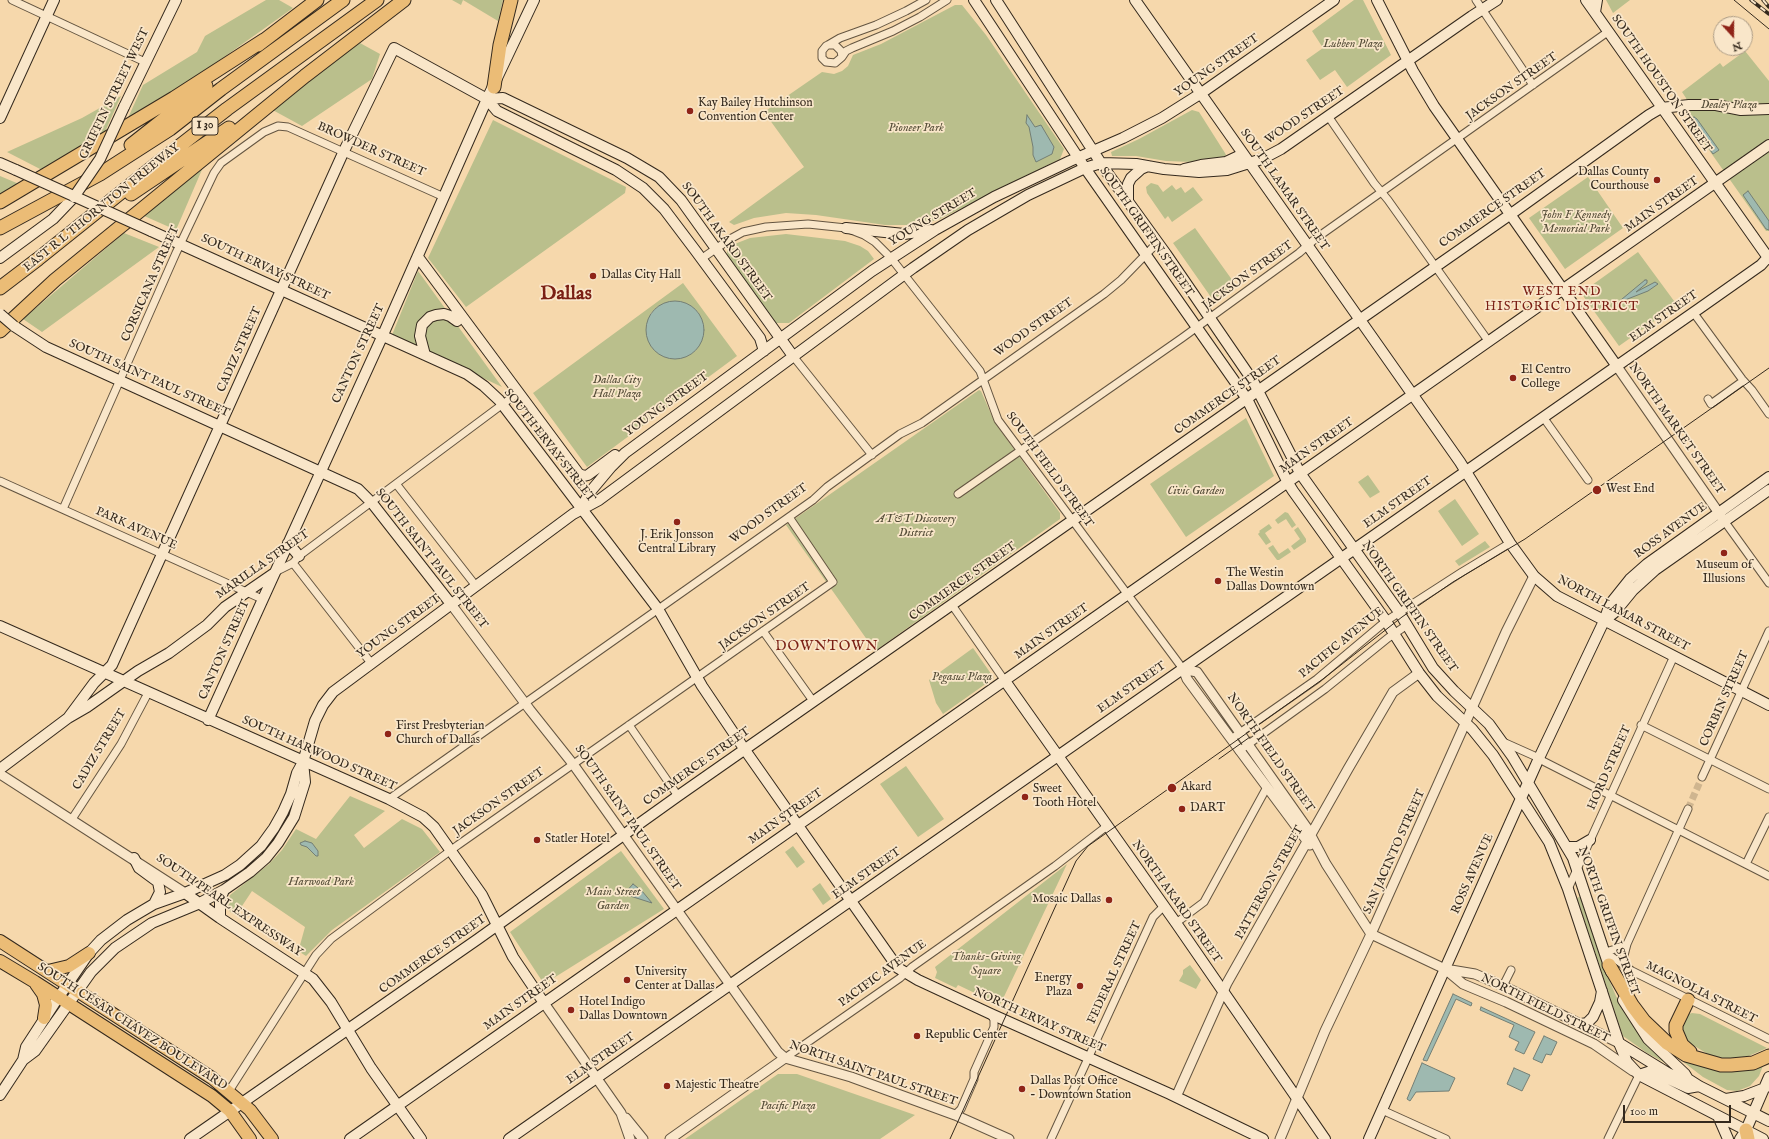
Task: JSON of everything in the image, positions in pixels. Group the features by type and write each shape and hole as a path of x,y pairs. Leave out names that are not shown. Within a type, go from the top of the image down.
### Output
{"highway":[{"path":"100,174 116,156 162,122 264,40 317,0"},
{"name":"EAST R L THORNTON FREEWAY","path":"0,228 100,174 170,129 221,89 343,0"},
{"name":"EAST R L THORNTON FREEWAY","path":"0,288 159,162 377,0"},
{"path":"0,331 55,280 305,76 404,0"},
{"path":"490,93 511,0"},
{"path":"0,202 168,102 264,40"},
{"path":"38,259 305,76"},
{"path":"0,320 55,280"},
{"path":"1609,965 1632,1005 1653,1030 1667,1043 1686,1054 1699,1059 1732,1065 1753,1062 1769,1056"},
{"path":"1688,1000 1676,1025 1676,1031 1682,1045 1699,1059"}],"main road":[{"path":"0,118 54,0"},
{"name":"GRIFFIN STREET WEST","path":"0,258 53,219 74,197 100,159 145,62 176,0"},
{"name":"CANTON STREET","path":"208,720 418,257 490,93 534,0"},
{"name":"SOUTH GRIFFIN STREET","path":"974,0 1078,158 1198,327 1247,399 1288,483"},
{"name":"SOUTH GRIFFIN STREET","path":"996,0 1101,163 1259,390 1300,473"},
{"name":"SOUTH LAMAR STREET","path":"1135,0 1412,395"},
{"name":"YOUNG STREET","path":"581,508 590,492 611,466 643,438 781,339 872,271 935,230 994,197 1149,125 1200,94 1334,0"},
{"name":"NORTH MARKET STREET","path":"1377,0 1408,61 1434,106 1616,365"},
{"name":"WOOD STREET","path":"1101,163 1130,163 1179,171 1213,172 1250,164 1273,154 1497,0"},
{"name":"SOUTH HOUSTON STREET","path":"1586,0 1609,31 1661,108 1769,258"},
{"path":"1595,12 1597,0"},
{"path":"998,36 1013,25"},
{"name":"SOUTH AKARD STREET","path":"394,48 503,98 642,165 669,186 793,356"},
{"name":"CADIZ STREET","path":"68,718 79,701 112,665 343,153 394,48"},
{"name":"SOUTH AKARD STREET","path":"490,93 497,111 616,170 643,188 664,209 760,338 764,351"},
{"name":"COMMERCE STREET","path":"190,1139 497,926 813,701 1247,399 1434,266 1511,214 1661,108 1702,104 1741,110 1769,109"},
{"name":"MAIN STREET","path":"350,1139 1769,145"},
{"path":"1179,171 1200,165 1226,162 1243,154"},
{"name":"SOUTH ERVAY STREET","path":"0,163 282,289 382,337 425,355 475,379 502,405 658,610 698,678 745,750 798,825"},
{"name":"YOUNG STREET","path":"185,893 225,876 261,846 274,828 291,794 296,773 303,762 315,721 323,705 342,684 581,508 599,500 904,274 995,214 1028,195 1085,168 1101,163"},
{"path":"1128,202 1128,184 1131,178 1141,169 1148,166"},
{"path":"846,228 904,234 935,230"},
{"path":"418,257 581,476 588,475 614,456 643,438"},
{"name":"ELM STREET","path":"509,1139 1466,472 1769,258"},
{"path":"425,355 420,336 422,325 430,317 444,314 450,316 456,321 443,290"},
{"name":"SOUTH SAINT PAUL STREET","path":"0,314 14,326 46,347 358,489 372,503 451,604"},
{"name":"NORTH LAMAR STREET","path":"1412,395 1466,472 1510,543 1534,576 1557,596 1769,705"},
{"name":"NORTH GRIFFIN STREET","path":"1300,473 1399,612 1433,668 1454,691 1489,724 1529,784 1567,847 1577,869 1618,991 1633,1018 1648,1039 1685,1074 1688,1079"},
{"name":"ROSS AVENUE","path":"1368,1139 1539,759 1604,620 1615,612 1633,590 1669,554 1719,512 1769,477"},
{"path":"1288,483 1386,621 1418,673 1437,696 1465,722 1493,755 1522,799 1554,853 1568,890 1618,1043 1627,1062 1639,1075 1651,1071 1688,1088 1699,1086"},
{"name":"ROSS AVENUE","path":"1669,554 1725,522 1769,490"},
{"path":"288,543 296,560"},
{"name":"MARILLA STREET","path":"0,769 68,718 124,683 201,630 226,607 275,573"},
{"name":"SOUTH HARWOOD STREET","path":"0,626 124,683 389,799 427,820 482,895 513,957 544,1003"},
{"name":"NORTH AKARD STREET","path":"1005,681 1176,923 1325,1139"},
{"name":"YOUNG STREET","path":"198,904 224,890 250,872 266,858 288,827 300,799 305,782 303,762"},
{"name":"NORTH ERVAY STREET","path":"798,825 898,968 991,1014 1176,1097 1263,1139"},
{"path":"1567,847 1578,847 1590,840"},
{"path":"134,858 139,868 158,882 160,892 154,904"},
{"path":"220,918 220,900 224,890"},
{"path":"23,1060 35,1052 63,1000 67,984 89,953 101,940 136,914 154,904 185,893"},
{"name":"SOUTH PEARL EXPRESSWAY","path":"185,893 198,904 306,973 318,983 347,1030 421,1139"},
{"path":"0,1095 23,1060 26,1047 44,1018 63,1000 78,990 103,959 133,935 160,919 198,904"},
{"name":"SOUTH CÉSAR CHÁVEZ BOULEVARD","path":"0,941 78,990 229,1091 254,1114 272,1139"},
{"path":"48,972 69,966 89,953"},
{"name":"SOUTH CÉSAR CHÁVEZ BOULEVARD","path":"0,961 212,1096 230,1111 250,1139"},
{"path":"34,982 44,994 46,1009 44,1018"},
{"path":"1582,1024 1587,1023 1593,1016 1600,1002 1602,991"},
{"name":"NORTH FIELD STREET","path":"1618,1043 1668,1073 1681,1079 1688,1079 1769,1121"},
{"name":"NORTH FIELD STREET","path":"1639,1075 1718,1116 1745,1136 1763,1139"},
{"path":"1726,1099 1744,1096 1767,1083"},
{"path":"1745,1136 1753,1113 1767,1083"},
{"path":"1718,1116 1728,1139"},
{"path":"1317,1128 1319,1139"}],"street":[{"path":"12,0 145,62"},
{"path":"926,0 894,16 840,38 828,45 822,51 824,60 829,64 835,64 846,51 893,31 920,17 947,0"},
{"path":"1476,0 1533,85"},
{"name":"JACKSON STREET","path":"958,494 1198,327 1307,246 1609,31"},
{"path":"828,45 838,46 842,57"},
{"path":"1328,116 1489,342"},
{"name":"CORSICANA STREET","path":"62,509 214,173 221,163 264,132 278,126 288,126"},
{"name":"BROWDER STREET","path":"288,126 343,153 444,198"},
{"path":"701,259 743,232 766,227 808,224 846,228 864,235 875,242 892,258"},
{"name":"WOOD STREET","path":"389,799 526,704 789,517 900,434 920,424 1104,294 1121,280 1157,243"},
{"name":"SOUTH FIELD STREET","path":"892,258 980,371 982,380 998,420 1127,595"},
{"path":"1693,312 1769,414"},
{"name":"SOUTH AKARD STREET","path":"793,356 872,455"},
{"name":"NORTH MARKET STREET","path":"1616,365 1769,583"},
{"path":"1708,399 1711,404 1743,381"},
{"name":"MARILLA STREET","path":"275,573 296,560 519,392"},
{"path":"1543,417 1588,480"},
{"name":"PARK AVENUE","path":"0,481 163,553 262,599"},
{"path":"397,485 476,586"},
{"name":"JACKSON STREET","path":"229,1091 306,973 316,955 331,939 450,850 698,678 833,582 789,517"},
{"name":"PACIFIC AVENUE","path":"1231,739 1317,679 1386,621 1510,543"},
{"path":"296,560 371,663"},
{"name":"SAN JACINTO STREET","path":"1280,1139 1325,1032 1371,934 1506,632 1534,576"},
{"name":"NORTH FIELD STREET","path":"1127,595 1183,669 1187,678 1239,751 1309,838"},
{"name":"SOUTH SAINT PAUL STREET","path":"451,604 573,764 677,911"},
{"path":"952,605 1005,681"},
{"name":"PACIFIC AVENUE","path":"1239,751 1336,680 1407,625"},
{"path":"763,631 813,701"},
{"name":"CORBIN STREET","path":"1702,777 1769,631"},
{"name":"HORD STREET","path":"1568,890 1641,725 1674,656"},
{"name":"NORTH FIELD STREET","path":"1183,669 1197,672 1248,744 1371,934 1445,969 1463,984 1506,1002 1594,1044 1639,1075"},
{"name":"PATTERSON STREET","path":"1176,1097 1223,992 1351,764 1393,692 1418,673"},
{"name":"CADIZ STREET","path":"72,819 121,744 148,693"},
{"path":"629,725 678,796"},
{"path":"1641,725 1769,789"},
{"path":"1501,741 1769,876"},
{"name":"SOUTH PEARL EXPRESSWAY","path":"0,774 134,858 185,893"},
{"path":"1176,923 1204,902 1267,787"},
{"path":"1622,963 1627,944 1688,809"},
{"path":"1746,864 1769,817"},
{"name":"PACIFIC AVENUE","path":"670,1139 906,973 1107,826"},
{"name":"FEDERAL STREET","path":"1050,1139 1153,917 1164,906"},
{"name":"NORTH SAINT PAUL STREET","path":"677,911 778,1052 785,1058 851,1077 955,1115 1009,1139"},
{"path":"1604,952 1627,944"},
{"name":"MAGNOLIA STREET","path":"1604,952 1632,971 1769,1039"},
{"name":"NORTH FIELD STREET","path":"1445,969 1475,974 1582,1024 1618,1043"},
{"path":"1503,986 1511,970"},
{"path":"544,1003 621,1113 643,1139"},
{"path":"955,1115 961,1108 974,1079 974,1072 994,1027 994,1020 991,1014"},
{"path":"1546,1021 1552,1016 1556,1016 1574,1024 1582,1024"},
{"path":"1608,1139 1639,1075"},
{"path":"1382,1110 1446,1139"},
{"path":"621,1113 630,1139"}],"green space":[{"path":"266,0 279,0 293,8 203,72 127,120 143,85 197,52 205,36"},
{"path":"452,0 463,0 461,5"},
{"path":"463,0 503,0 498,21"},
{"name":"Lubben Plaza","path":"1354,0 1363,0 1391,55 1347,87 1335,70 1320,80 1306,60 1323,48 1312,31"},
{"path":"1606,0 1630,0 1613,13"},
{"name":"Pioneer Park","path":"955,5 962,5 986,35 1064,149 1060,159 938,220 915,225 885,225 816,215 786,213 754,218 734,225 729,222 804,167 764,112 822,72 834,74 842,71 848,66 853,55 881,44"},
{"path":"360,43 380,54 372,79 302,126 269,108"},
{"name":"Dealey Plaza","path":"1738,56 1749,56 1769,81 1769,231 1766,231 1688,118 1690,114 1686,98 1682,92 1720,63 1723,67"},
{"path":"121,96 104,134 42,170 7,152 82,118"},
{"path":"1192,110 1199,112 1225,153 1226,155 1222,159 1192,162 1166,161 1136,156 1112,156 1111,152 1139,139"},
{"path":"493,120 626,187 625,193 466,307 428,258"},
{"path":"204,165 176,230 142,215"},
{"path":"0,176 19,184 0,194"},
{"name":"John F Kennedy Memorial Park","path":"1588,177 1623,228 1565,269 1529,218"},
{"path":"1151,183 1158,185 1163,192 1172,185 1176,190 1181,187 1185,193 1193,187 1203,200 1172,222 1168,216 1165,219 1147,193 1146,187"},
{"path":"1195,228 1235,284 1213,300 1173,243"},
{"path":"124,233 159,247 42,332 23,319"},
{"path":"786,234 845,241 860,246 868,251 874,259 789,323 775,323 727,255 727,247 750,238"},
{"path":"1638,252 1677,305 1619,346 1581,293"},
{"path":"418,271 502,387 392,335"},
{"name":"Dallas City Hall Plaza","path":"683,283 737,356 587,467 533,393","holes":["681,302 698,312 702,321 696,350 688,356 650,314 657,307"]},
{"name":"AT&T Discovery District","path":"979,390 981,391 995,423 1060,513 1060,519 875,651 786,525"},
{"name":"Civic Garden","path":"1246,418 1274,476 1186,537 1150,484"},
{"path":"1368,475 1380,492 1370,498 1358,482"},
{"path":"1455,499 1479,534 1462,546 1438,511"},
{"path":"1285,512 1288,513 1296,525 1292,528 1286,519 1278,524 1275,520"},
{"path":"1269,524 1272,528 1265,533 1271,542 1266,545 1258,534 1260,532 1259,531"},
{"path":"1298,527 1306,539 1306,542 1294,550 1291,546 1300,539 1294,530"},
{"path":"1485,541 1490,547 1459,566 1455,561"},
{"path":"1273,545 1279,554 1288,548 1291,552 1277,560 1268,548"},
{"name":"Pegasus Plaza","path":"973,648 994,678 943,714 936,703 929,680"},
{"path":"906,766 944,819 918,837 880,784"},
{"name":"Harwood Park","path":"350,796 385,811 354,835 364,848 402,819 422,829 440,852 332,930 306,956 295,949 300,945 305,927 252,891 236,915 230,912 227,904 230,895 269,864 282,850 296,829 316,839"},
{"path":"793,846 805,862 797,868 785,852"},
{"name":"Main Street Garden","path":"621,851 664,909 544,984 510,932"},
{"name":"Thanks-Giving Square","path":"1067,864 1000,1005 958,985 956,988 935,978 937,972 935,967"},
{"path":"820,883 831,899 823,905 812,889"},
{"path":"1581,896 1616,996 1627,1015 1671,1066 1647,1053 1623,1036 1577,898"},
{"path":"1190,965 1201,980 1196,989 1179,981 1183,974 1183,970"},
{"path":"1692,1013 1700,1014 1767,1048 1744,1058 1728,1059 1711,1056 1683,1039 1682,1019 1686,1015"},
{"path":"1657,1038 1683,1057 1764,1063 1759,1076 1750,1086 1737,1091 1727,1090 1703,1077 1677,1057 1675,1059"},
{"name":"Pacific Plaza","path":"778,1074 797,1074 915,1115 880,1139 685,1139"}],"water":[{"path":"1027,115 1035,127 1041,125 1054,147 1052,154 1036,162 1033,155 1029,127 1026,123"},
{"path":"1694,117 1719,150 1713,154 1691,123 1691,119"},
{"path":"1748,191 1769,221 1769,230 1766,229 1743,195"},
{"path":"1645,280 1647,280 1647,283 1636,292 1655,282 1658,284 1648,291 1625,300 1612,311 1616,304"},
{"path":"675,301 686,303 696,309 702,319 704,330 702,341 696,351 686,357 675,359 664,357 654,351 648,341 646,330 648,319 654,309 664,303"},
{"path":"305,841 312,843 318,851 318,856 316,856 307,847 301,845 300,843"},
{"path":"633,884 642,891 652,903 624,894"},
{"path":"1453,994 1472,1003 1471,1006 1456,999 1427,1061 1423,1060"},
{"path":"1481,1007 1535,1032 1524,1054 1515,1050 1519,1042 1509,1037 1514,1025 1480,1010"},
{"path":"1544,1036 1557,1042 1551,1055 1546,1054 1542,1063 1533,1059"},
{"path":"1422,1063 1455,1078 1449,1091 1416,1092 1410,1101 1407,1099"},
{"path":"1514,1068 1530,1075 1522,1091 1507,1084"}],"tunnel":[{"path":"1688,809 1702,777"}],"tram line":[{"path":"1734,0 1769,29"},
{"path":"950,1139 1076,861 1088,846 1323,679 1402,617 1453,582 1525,539 1769,368"},
{"path":"1219,759 1250,737"}],"railway":[{"path":"1751,0 1769,14"},
{"path":"1763,0 1769,7"}],"place":[{"name":"Kay Bailey Hutchinson Convention Center","path":"690,111"},
{"name":"Dallas County Courthouse","path":"1657,180"},
{"name":"Dallas City Hall","path":"593,276"},
{"name":"El Centro College","path":"1513,378"},
{"name":"West End","path":"1597,490"},
{"name":"J. Erik Jonsson Central Library","path":"677,522"},
{"name":"Museum of Illusions","path":"1724,553"},
{"name":"The Westin Dallas Downtown","path":"1218,581"},
{"name":"First Presbyterian Church of Dallas","path":"388,734"},
{"name":"Akard","path":"1172,788"},
{"name":"Sweet Tooth Hotel","path":"1025,797"},
{"name":"DART","path":"1182,809"},
{"name":"Statler Hotel","path":"537,840"},
{"name":"Mosaic Dallas","path":"1109,900"},
{"name":"University Center at Dallas","path":"627,980"},
{"name":"Energy Plaza","path":"1080,986"},
{"name":"Hotel Indigo Dallas Downtown","path":"571,1010"},
{"name":"Republic Center","path":"917,1036"},
{"name":"Majestic Theatre","path":"667,1086"},
{"name":"Dallas Post Office - Downtown Station","path":"1022,1089"}],"district":[{"name":"Dallas","path":"566,295"},
{"name":"WEST END HISTORIC DISTRICT","path":"1562,300"},
{"name":"DOWNTOWN","path":"827,647"}]}
